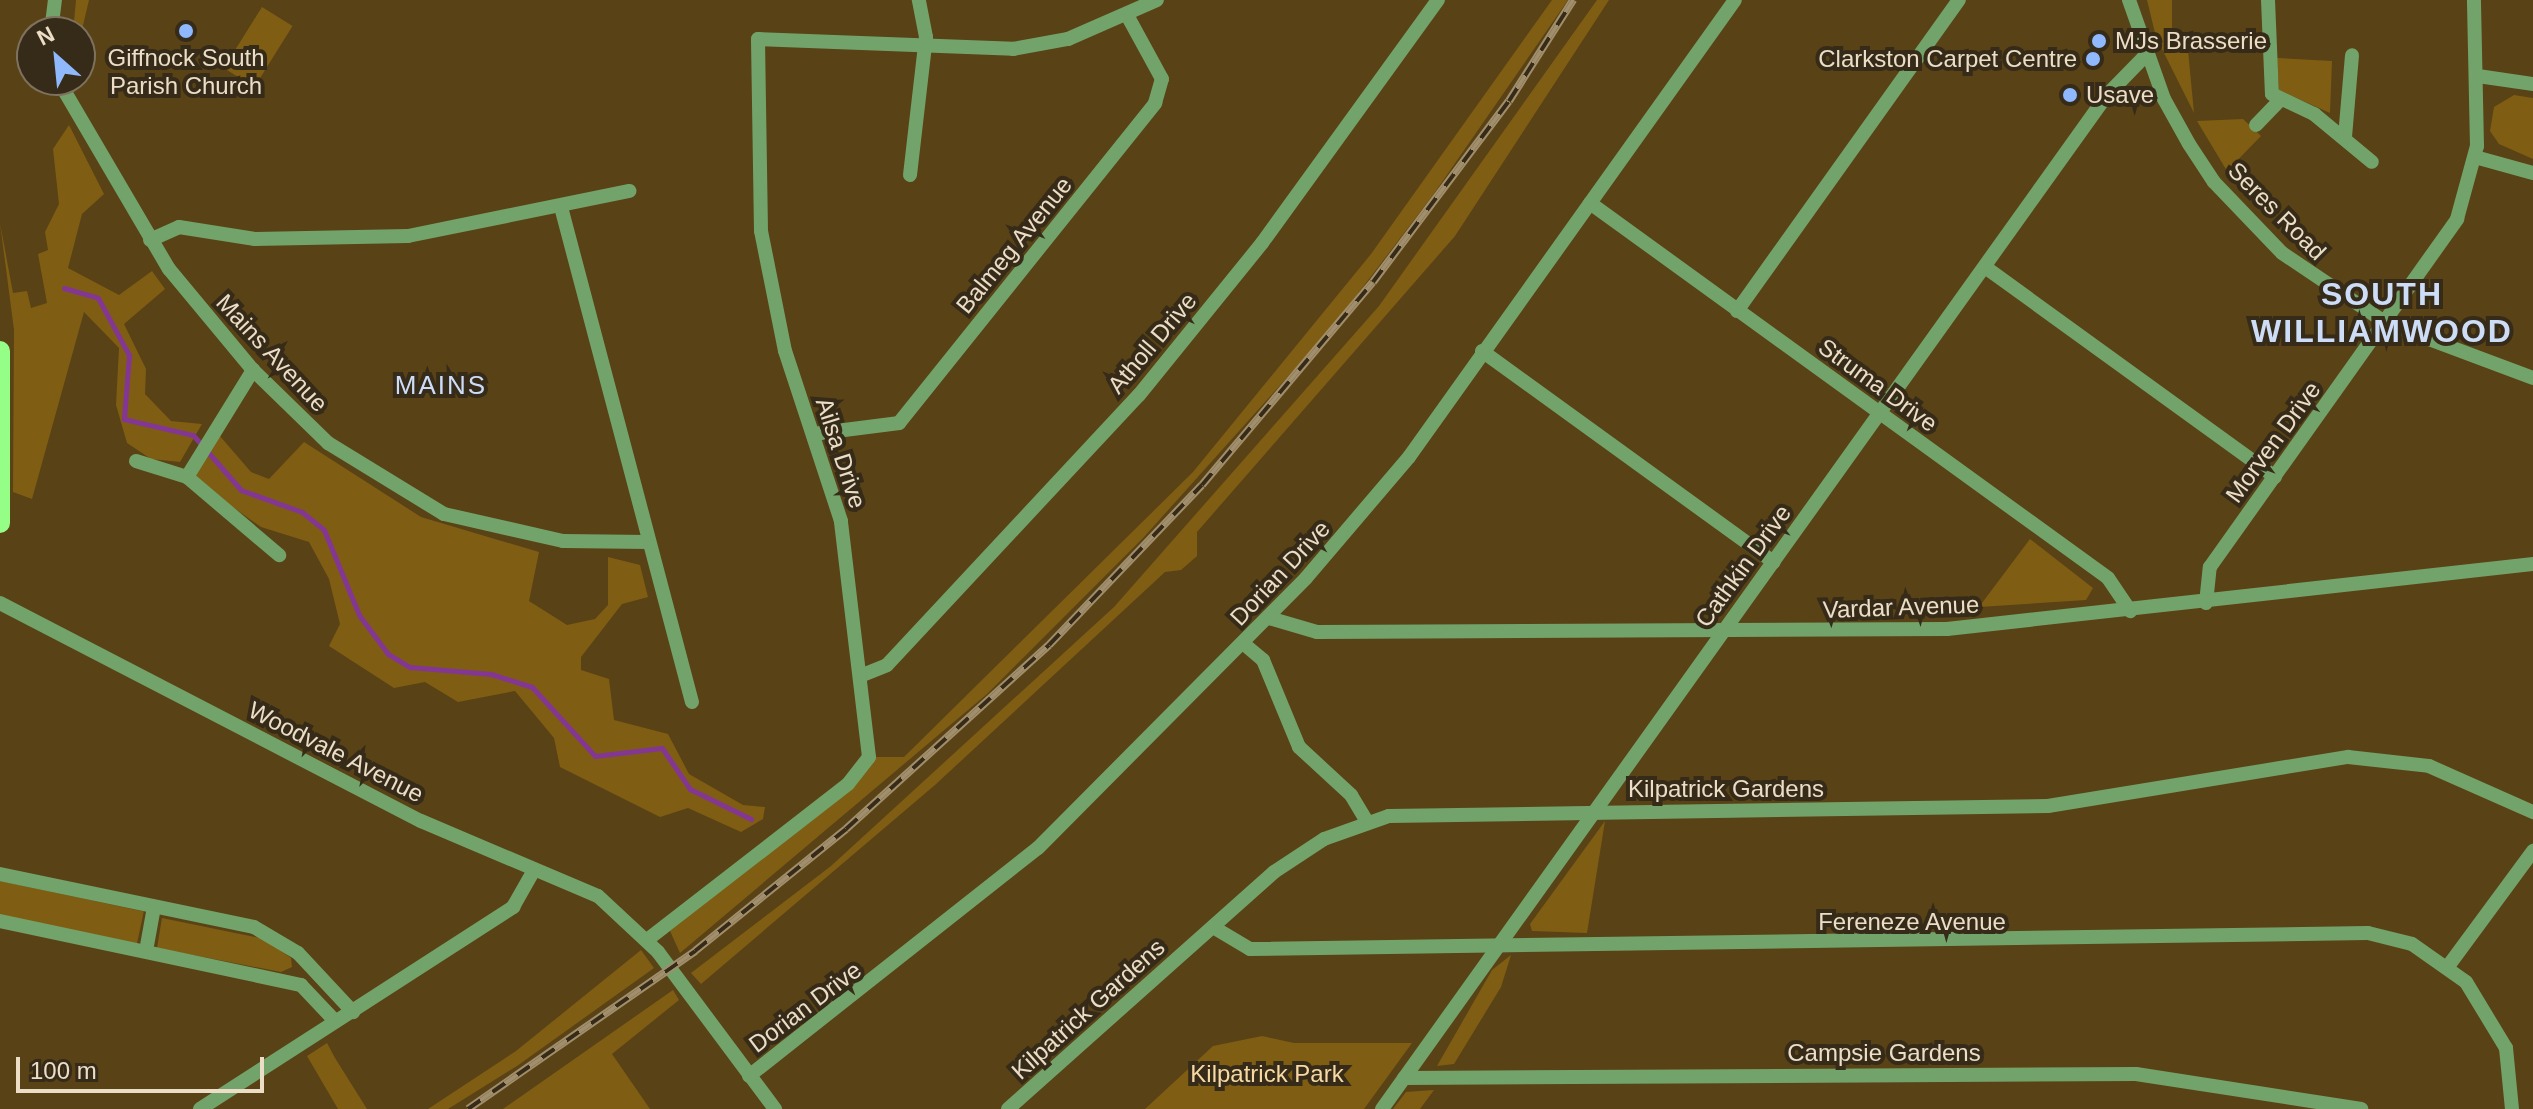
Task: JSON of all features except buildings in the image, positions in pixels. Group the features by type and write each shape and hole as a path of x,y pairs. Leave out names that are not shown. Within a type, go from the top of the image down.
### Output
{"main road":[{"path":"0,351 0,523"}],"street":[{"path":"910,175 921,49 926,37 919,0"},
{"path":"921,49 1041,46 1127,15 1157,0"},
{"name":"Atholl Drive","path":"860,676 887,665 1139,395 1262,243 1438,0"},
{"name":"Dorian Drive","path":"749,1076 974,904 1269,618 1409,457 1735,0"},
{"path":"1737,311 1959,0"},
{"name":"Seres Road","path":"2129,0 2146,55 2189,144 2243,216 2321,284 2386,323 2533,378"},
{"path":"2268,0 2268,79 2279,101 2345,137 2372,162"},
{"name":"Morven Drive","path":"2206,603 2210,567 2457,219 2475,157 2478,76 2474,0"},
{"name":"Balmeg Avenue","path":"813,434 899,423 1155,103 1162,79 1127,15"},
{"name":"Ailsa Drive","path":"647,940 864,771 869,739 841,521 785,351 761,231 756,44 767,36 921,49"},
{"name":"Cathkin Drive","path":"1382,1109 2107,95 2146,55"},
{"path":"2345,137 2352,55"},
{"path":"2478,76 2533,84"},
{"name":"Mains Avenue","path":"67,96 150,240 253,370 328,443 444,514 563,541 648,542"},
{"path":"2256,125 2279,101"},
{"path":"2475,157 2533,173"},
{"path":"150,240 179,227 255,239 367,239 561,207 629,191"},
{"name":"Struma Drive","path":"1590,203 2108,578 2130,611"},
{"path":"561,207 692,702"},
{"path":"1985,267 2275,477"},
{"path":"1482,351 1774,562"},
{"path":"187,477 253,370"},
{"path":"136,461 187,477 279,555"},
{"name":"Vardar Avenue","path":"1269,618 1317,632 1947,629 2206,603 2533,564"},
{"name":"Woodvale Avenue","path":"0,603 421,821 598,896 647,940"},
{"path":"1244,644 1263,660 1299,747 1351,795 1367,822"},
{"name":"Kilpatrick Gardens","path":"1008,1109 1300,853 1367,822 1452,811 2048,806 2348,757 2429,766 2533,812"},
{"path":"2449,965 2533,851"},
{"path":"200,1109 513,907 534,870"},
{"path":"0,874 279,937 353,1012"},
{"path":"146,951 154,907"},
{"path":"0,921 301,985 335,1021"},
{"name":"Fereneze Avenue","path":"1213,927 1250,949 2368,933 2412,944 2449,965 2495,1024 2511,1070 2512,1109"},
{"path":"647,940 775,1109"},
{"name":"Campsie Gardens","path":"1404,1078 2097,1073 2174,1077 2351,1108"}],"green space":[{"path":"76,0 89,0 85,16 74,16"},
{"path":"1552,0 1568,0 1433,195 1334,325 1144,537 987,694 680,953 670,931 858,780 874,757 904,757 1193,472 1371,254"},
{"path":"1597,0 1609,0 1455,236 1197,532 1197,556 1181,570 1165,572 935,785 701,984 691,973 831,866 1114,607 1379,306"},
{"path":"2147,0 2172,0 2172,49 2188,50 2194,113 2156,37"},
{"path":"262,7 293,26 254,87 224,68"},
{"path":"2277,58 2332,61 2330,113 2279,90"},
{"path":"2514,95 2533,98 2533,159 2499,144 2490,131 2494,107"},
{"path":"2243,119 2261,136 2227,171 2197,121"},
{"path":"69,125 104,194 82,214 68,268 119,295 152,271 165,289 124,324 146,369 145,394 171,421 202,424 180,462 151,459 127,443 116,405 119,348 84,312 32,499 13,492 14,330 0,223 13,293 27,291 31,308 47,303 38,254 48,250 45,232 59,204 53,149"},
{"path":"219,435 251,472 269,479 304,442 421,517 539,552 529,601 567,625 595,619 608,605 608,557 640,565 648,597 622,604 581,657 581,670 609,679 614,720 668,734 689,774 743,805 765,807 763,819 741,832 688,808 660,817 560,767 554,738 515,691 458,702 425,682 394,688 329,646 340,624 329,579 309,542 261,527 193,479"},
{"path":"2030,539 2093,588 2086,600 1979,607"},
{"path":"1605,821 1587,933 1532,931 1530,924"},
{"path":"0,881 144,912 137,945 0,916"},
{"path":"162,918 265,939 291,958 292,967 281,972 157,948"},
{"path":"641,950 654,968 517,1066 448,1109 428,1109 516,1051"},
{"path":"1511,955 1501,987 1454,1064 1437,1066 1492,970"},
{"path":"673,990 679,1000 612,1054 650,1109 503,1109"},
{"name":"Kilpatrick Park","path":"1262,1036 1294,1043 1412,1043 1364,1109 1145,1109 1213,1046"},
{"path":"327,1043 367,1109 338,1109 307,1056"},
{"path":"1434,1090 1420,1109 1393,1109 1406,1092"}],"waterway":[{"path":"64,288 98,298 129,355 124,419 193,435 241,490 302,512 324,530 359,615 388,654 410,667 491,674 532,687 595,756 662,748 690,789 751,819"}],"railway":[{"path":"468,1109 695,951 846,829 1049,645 1202,485 1373,282 1509,101 1573,0"}],"place":[{"name":"Giffnock South Parish Church","path":"186,31"},
{"name":"MJs Brasserie","path":"2099,41"},
{"name":"Clarkston Carpet Centre","path":"2093,59"},
{"name":"Usave","path":"2070,95"}],"district":[{"name":"SOUTH WILLIAMWOOD","path":"2382,314"},
{"name":"MAINS","path":"441,386"}]}
